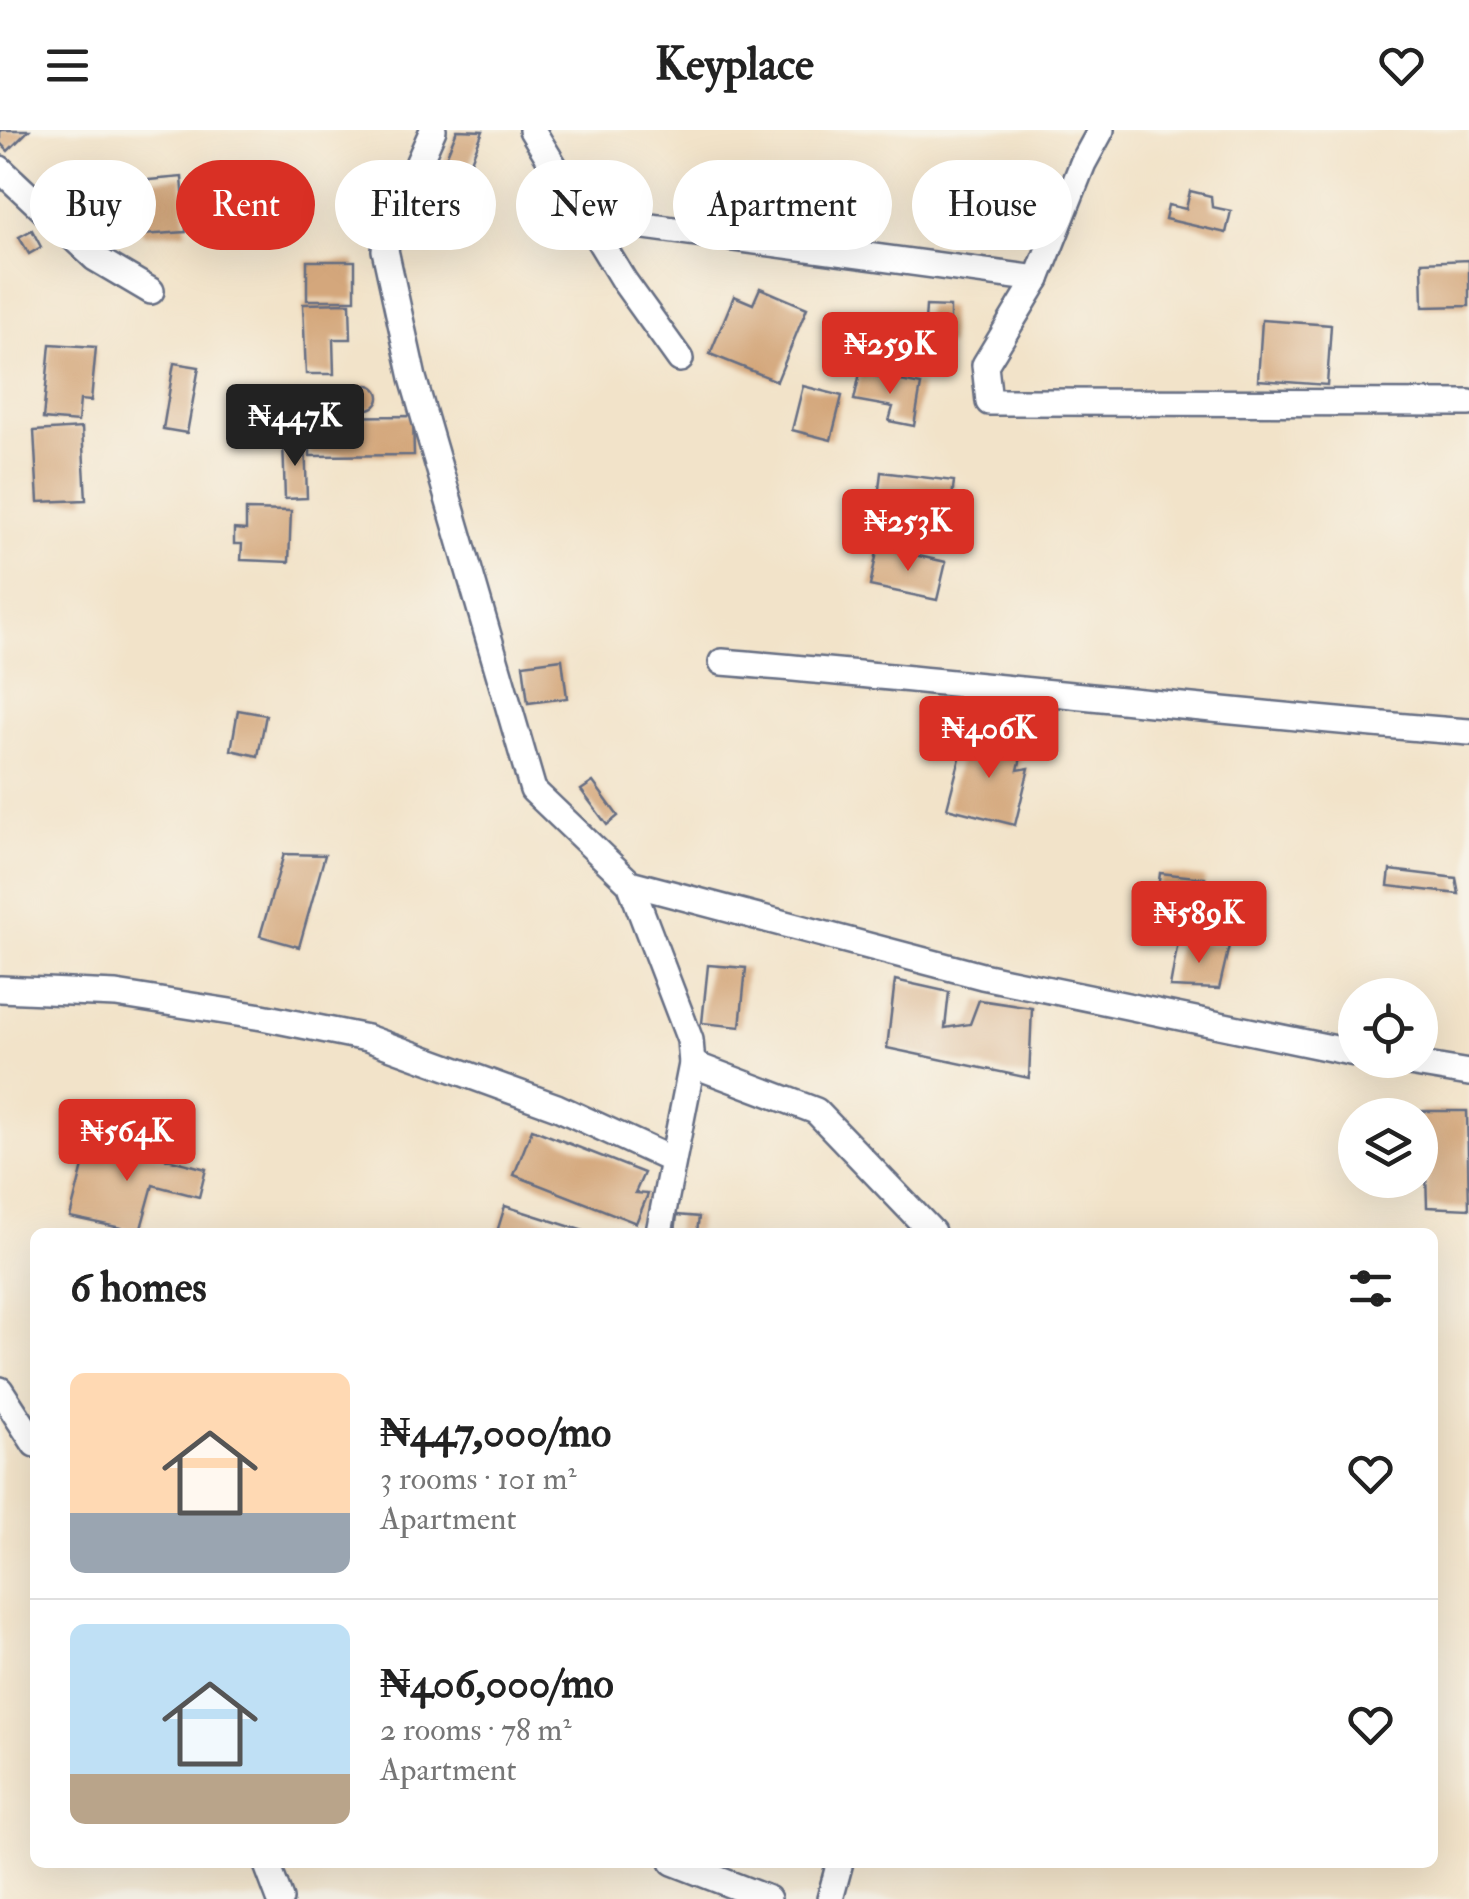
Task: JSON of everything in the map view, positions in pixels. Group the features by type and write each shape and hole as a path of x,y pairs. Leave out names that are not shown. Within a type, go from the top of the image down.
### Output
{"street":[{"path":"434,130 389,230 384,250 414,378 533,790 630,883 690,1040 692,1064 661,1228"},
{"path":"532,130 550,160"},
{"path":"1100,130 1037,279 985,365 990,402 1469,403"},
{"path":"0,169 95,258 151,290"},
{"path":"653,227 1037,279"},
{"path":"605,250 680,358"},
{"path":"722,662 946,680 1266,717 1469,732"},
{"path":"630,883 982,976 1338,1049"},
{"path":"0,988 116,994 367,1038 557,1107 672,1160"},
{"path":"692,1064 816,1111 928,1228"},
{"path":"1438,1068 1469,1073"},
{"path":"0,1390 30,1436"},
{"path":"268,1868 280,1899"},
{"path":"688,1868 768,1899"},
{"path":"830,1899 838,1868"}],"building":[{"path":"0,130 29,130 8,151 0,143"},
{"path":"457,130 483,131 471,160 445,160"},
{"path":"176,178 176,233 156,234 156,179"},
{"path":"1190,191 1211,196 1212,207 1231,211 1226,233 1165,219 1168,205 1186,209"},
{"path":"30,231 30,250 36,250 29,254 19,237"},
{"path":"1469,260 1469,306 1423,307 1422,262"},
{"path":"307,261 355,261 355,300 307,300"},
{"path":"760,288 807,308 777,381 710,354 734,296 753,304"},
{"path":"350,303 351,339 333,339 334,374 306,374 303,304"},
{"path":"926,306 950,307 950,345 897,345 897,322 925,322"},
{"path":"1262,320 1331,325 1327,385 1258,380"},
{"path":"50,344 96,347 91,401 80,400 78,422 43,419"},
{"path":"174,363 199,367 187,433 163,429"},
{"path":"860,373 921,385 914,426 889,421 893,407 854,400"},
{"path":"367,385 379,397 367,409 355,397"},
{"path":"803,386 842,396 831,440 792,430"},
{"path":"413,416 414,455 310,456 310,417"},
{"path":"82,428 86,500 38,502 34,431"},
{"path":"305,439 307,498 285,499 283,440"},
{"path":"881,472 954,481 951,507 878,498"},
{"path":"246,510 291,511 289,562 241,560 242,544 234,544 234,529 246,530"},
{"path":"878,547 946,562 937,600 870,586"},
{"path":"562,659 567,698 528,703 523,664"},
{"path":"238,710 266,715 258,756 231,750"},
{"path":"966,735 1023,749 1018,770 1029,768 1015,825 947,808"},
{"path":"593,782 618,816 607,825 581,790"},
{"path":"284,854 325,855 299,947 260,936"},
{"path":"1390,870 1456,878 1459,894 1388,886"},
{"path":"1160,873 1205,878 1200,934 1153,930"},
{"path":"1178,942 1229,946 1219,989 1170,987"},
{"path":"708,965 746,968 740,1027 702,1023"},
{"path":"895,980 949,992 945,1028 970,1024 979,1000 1032,1008 1029,1078 887,1048"},
{"path":"1438,1111 1467,1111 1469,1209 1427,1207 1427,1198 1438,1198"},
{"path":"532,1129 644,1173 635,1193 648,1194 636,1223 514,1175"},
{"path":"90,1139 206,1169 199,1197 153,1185 141,1228 121,1228 70,1217"},
{"path":"505,1206 574,1228 498,1228"},
{"path":"677,1215 699,1217 698,1228 675,1228"}]}
